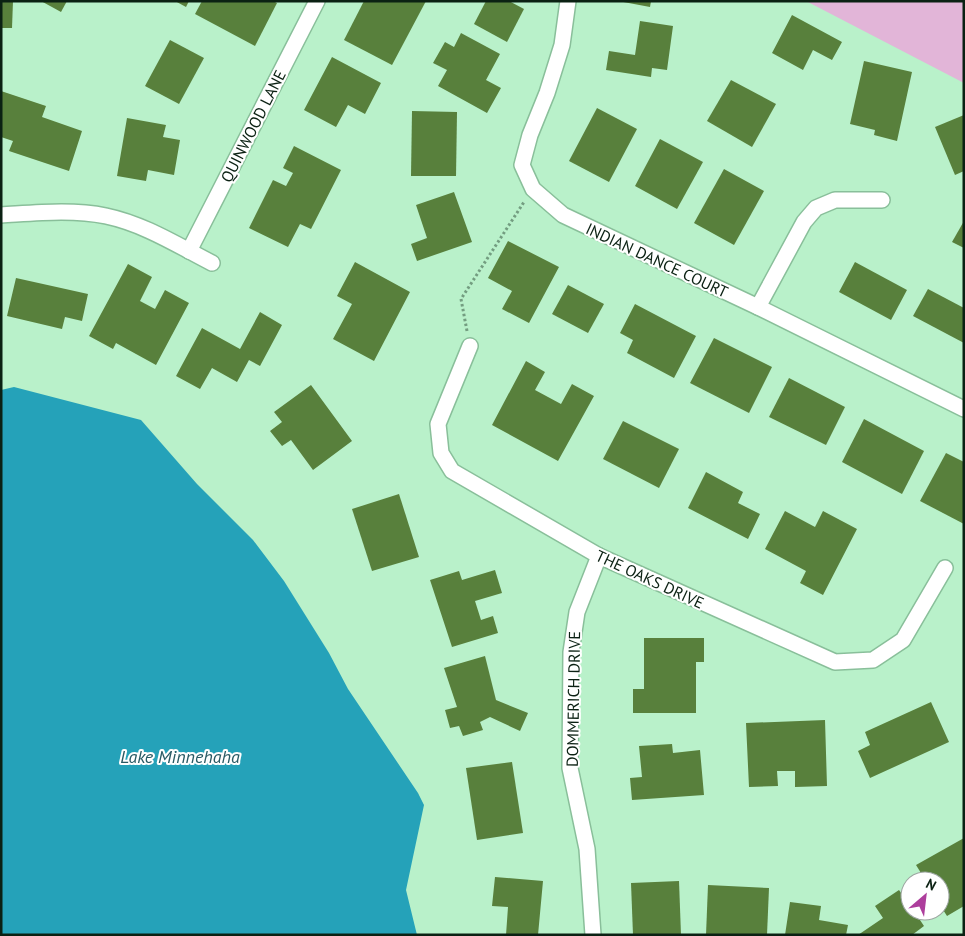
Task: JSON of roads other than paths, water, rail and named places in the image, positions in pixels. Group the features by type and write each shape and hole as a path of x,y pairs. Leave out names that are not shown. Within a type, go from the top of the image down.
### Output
{"street":[{"name":"QUINWOOD LANE","path":"189,252 317,1"},
{"name":"INDIAN DANCE COURT","path":"568,1 562,46 547,93 530,135 522,165 533,189 563,215 758,307 964,409"},
{"path":"758,307 804,222 816,208 835,200 882,200"},
{"path":"1,215 60,212 105,216 152,231 212,264"},
{"name":"THE OAKS DRIVE","path":"470,346 438,424 440,453 452,471 599,556 835,662 873,660 903,640 945,568"},
{"name":"DOMMERICH DRIVE","path":"593,935 587,849 570,768 571,652 577,612 599,556"}],"water":[{"name":"Lake Minnehaha","path":"14,387 141,420 197,484 253,540 284,581 329,653 348,689 418,793 424,805 406,890 417,935 1,935 1,390"}]}
